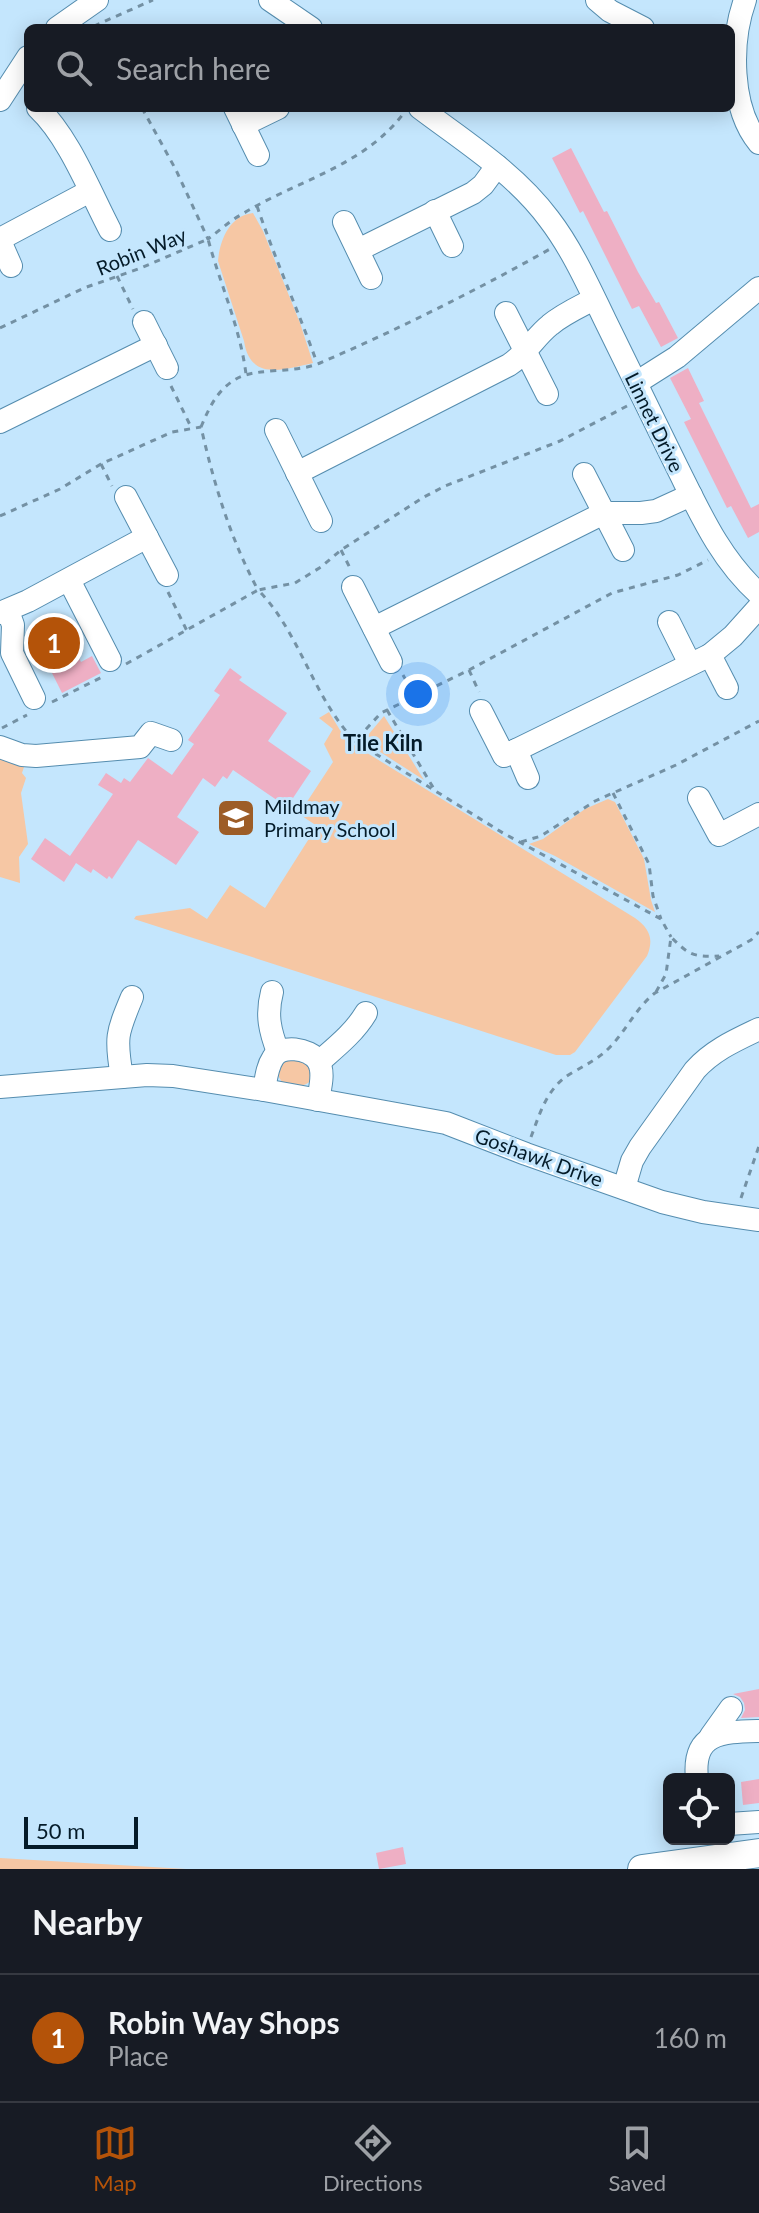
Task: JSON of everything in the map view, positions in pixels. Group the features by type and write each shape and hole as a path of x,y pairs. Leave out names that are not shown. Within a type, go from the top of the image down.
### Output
{"main road":[{"path":"642,1869 759,1853"}],"street":[{"path":"63,24 97,0"},
{"path":"270,0 305,24"},
{"path":"597,0 610,11 635,24"},
{"path":"735,43 745,0"},
{"path":"24,63 3,94 24,98"},
{"path":"735,70 737,94 744,117 759,143"},
{"path":"42,112 63,139 110,230"},
{"name":"Linnet Drive","path":"425,112 497,166 532,198 564,241 721,551 759,594"},
{"path":"239,116 258,155"},
{"path":"358,250 473,193 497,166"},
{"path":"11,266 0,240 90,191"},
{"path":"435,211 452,246"},
{"path":"344,222 371,278"},
{"path":"636,383 677,357 759,288"},
{"path":"297,473 509,365 561,316 594,299"},
{"path":"506,313 547,394"},
{"path":"144,322 167,368"},
{"path":"0,422 156,345"},
{"path":"276,430 321,521"},
{"path":"584,474 623,550"},
{"path":"374,628 604,513 656,511 691,495"},
{"path":"126,497 167,575"},
{"path":"38,705 12,653 14,603 69,580 147,537"},
{"path":"69,580 116,666"},
{"path":"353,587 391,662"},
{"path":"481,711 504,756 700,660 733,636 759,607"},
{"path":"669,622 727,688"},
{"path":"0,747 22,755 36,756 140,747 151,733 171,740"},
{"path":"516,750 528,778"},
{"path":"699,798 719,835 759,814"},
{"path":"272,992 268,1017 278,1052"},
{"path":"122,1077 117,1047 118,1030 132,997"},
{"path":"319,1062 351,1033 366,1013"},
{"path":"624,1188 640,1147 705,1058 759,1029"},
{"path":"264,1090 274,1054 295,1049 310,1054 319,1062 322,1078 318,1100"},
{"name":"Goshawk Drive","path":"0,1087 173,1076 264,1090 446,1123 526,1154 690,1209 759,1220"},
{"path":"696,1773 695,1763 702,1746 731,1708"},
{"path":"711,1736 759,1731"},
{"path":"735,1824 759,1822"}],"path":[{"path":"102,24 153,0"},
{"path":"144,112 208,239 242,214 365,150 405,112"},
{"path":"257,206 317,364"},
{"name":"Robin Way","path":"0,328 84,288 208,239 241,340 246,374"},
{"path":"0,728 38,705 187,631 258,590 229,528 201,427 219,393 246,374 289,371 317,364 448,305 564,241"},
{"path":"117,276 138,320 144,322"},
{"path":"167,368 166,376 192,429"},
{"path":"0,516 60,489 101,464 172,432 201,427"},
{"path":"101,464 116,492 126,497"},
{"path":"167,575 165,586 187,631"},
{"path":"391,662 404,676 415,696"},
{"path":"469,670 482,697 481,711"},
{"path":"387,710 436,792"},
{"path":"520,843 541,836 583,808 676,765 759,721"},
{"path":"355,741 520,843 661,919"},
{"path":"613,793 649,864 653,896 671,937 684,950 698,957 723,956"},
{"path":"526,1154 539,1114 557,1084 599,1058 615,1042 635,1012 655,993 751,940 759,932"},
{"path":"655,993 666,974 671,937"},
{"path":"735,1217 759,1146"}],"shaded area":[{"path":"253,213 300,323 313,363 270,370 253,362 247,354 218,261 227,230 238,219"},
{"path":"329,712 346,740 635,918 647,930 650,944 647,956 575,1052 556,1055 134,919 136,916 190,908 207,919 230,885 265,908 317,826 299,814 333,762 324,744 333,729 319,718"},
{"path":"384,716 424,780 363,741"},
{"path":"0,757 25,764 22,773 26,778 21,793 28,844 19,857 20,883 0,877"},
{"path":"608,799 615,802 644,859 655,912 529,844 543,839 585,809"},
{"path":"283,1056 308,1062 313,1078 303,1085 283,1084 276,1072"},
{"path":"0,1858 186,1869 0,1869"}],"building":[{"path":"571,148 604,212 607,211 638,272 656,303 659,302 678,338 661,347 639,306 632,309 583,211 580,213 552,158"},
{"path":"688,368 704,401 699,403 751,508 759,504 759,532 748,538 731,506 727,508 684,422 691,419 670,378"},
{"path":"57,617 81,662 92,656 101,673 62,693 31,631"},
{"path":"230,668 242,677 239,680 287,713 268,741 311,771 287,807 233,770 227,779 223,776 215,787 203,778 177,817 199,832 176,865 138,840 112,879 93,869 91,873 76,863 64,882 31,859 45,838 70,856 113,794 98,785 106,773 121,783 124,778 130,782 148,758 172,775 194,744 188,740 220,695 214,691"},
{"path":"759,1689 759,1717 741,1718 744,1703 733,1694"},
{"path":"759,1779 759,1803 743,1805 741,1782"},
{"path":"403,1847 406,1864 379,1869 376,1853"}],"place":[{"name":"Robin Way Shops","path":"54,643"},
{"name":"Mildmay Primary School","path":"236,818"}],"district":[{"name":"Tile Kiln","path":"383,742"}]}
